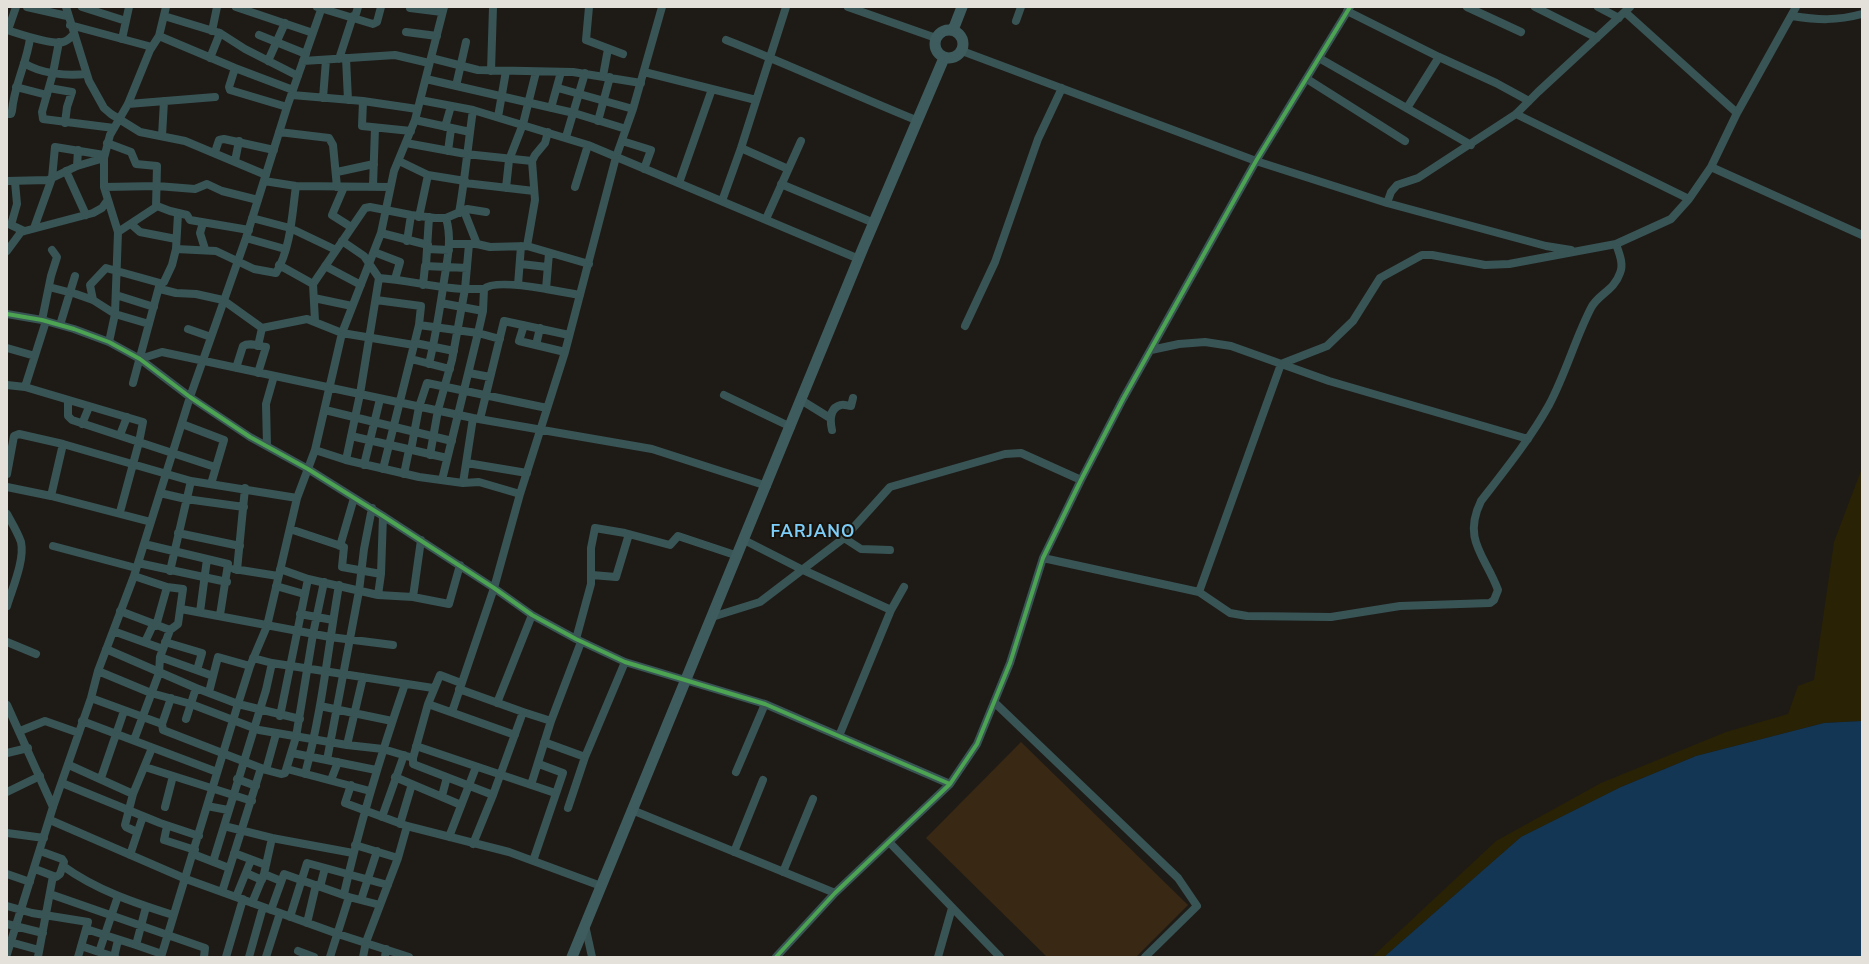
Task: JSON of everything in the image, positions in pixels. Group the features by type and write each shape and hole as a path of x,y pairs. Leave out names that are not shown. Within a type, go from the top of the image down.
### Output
{"main road":[{"path":"953,30 962,7"},
{"path":"953,30 963,39 962,51 954,58 944,58 936,49 936,38 944,31 953,30"},
{"path":"572,957 916,120 944,58"}],"street":[{"path":"16,7 7,30 30,38 59,42 65,42 74,34"},
{"path":"27,7 152,47"},
{"path":"66,7 86,74 104,108 140,132 185,141 235,161 265,178 296,186 390,187"},
{"path":"82,7 93,9 126,21"},
{"path":"122,38 129,7"},
{"path":"109,342 116,314 118,232 107,201 104,187 104,156 107,143 128,104 152,47 159,36 166,7"},
{"path":"210,58 216,32 217,7"},
{"path":"236,7 313,33"},
{"path":"264,16 267,7"},
{"path":"7,954 10,942 11,925 20,911 35,869 54,807 91,698 98,671 136,569 167,475 190,397 247,234 287,107 321,7 375,24 377,22 381,7"},
{"path":"348,100 343,58 358,7"},
{"path":"491,71 493,7"},
{"path":"589,7 586,40 623,54"},
{"path":"452,712 494,588 520,494 565,352 616,157 641,83 662,7"},
{"path":"722,201 741,148 786,7"},
{"path":"848,7 936,38"},
{"path":"1016,21 1021,7"},
{"path":"1467,7 1521,32"},
{"path":"1535,7 1597,38"},
{"path":"1598,7 1624,12 1737,113"},
{"path":"1199,592 1281,364 1327,346 1353,321 1380,278 1422,255 1432,255 1485,265 1509,264 1616,244 1671,219 1689,199 1711,167 1737,113 1796,7"},
{"path":"86,929 136,945 163,956 173,915 186,879 222,754 252,662 267,626 297,498 315,450 342,333 381,233 390,187 411,132 426,80 443,10 410,8"},
{"path":"776,957 835,894 950,784 977,744 1010,663 1042,558 1081,480 1151,350 1256,162 1349,9 1439,57 1496,83 1529,101"},
{"path":"1387,203 1391,192 1397,185 1418,178 1516,114 1624,12"},
{"path":"1792,16 1816,20 1841,20 1862,14"},
{"path":"164,16 216,32 298,76"},
{"path":"268,61 277,44 285,23"},
{"path":"406,32 436,36"},
{"path":"259,35 304,57 326,60 395,55 491,71 585,73 641,83"},
{"path":"159,36 292,92 323,98 363,101 417,109"},
{"path":"7,114 11,114 12,111 12,88 28,54 30,38"},
{"path":"726,40 770,57 916,120"},
{"path":"59,42 53,73 42,112 42,119 114,128"},
{"path":"456,86 466,42"},
{"path":"598,121 604,100 608,49"},
{"path":"962,51 1256,162 1387,203 1546,246 1580,250"},
{"path":"1407,108 1439,57"},
{"path":"1319,58 1471,144"},
{"path":"323,98 326,60"},
{"path":"24,63 53,73 66,75 86,74"},
{"path":"235,68 229,87 230,90 287,107"},
{"path":"498,117 506,71"},
{"path":"506,188 509,160 522,124 536,72"},
{"path":"551,108 558,88 561,72"},
{"path":"644,72 756,100"},
{"path":"566,137 585,73"},
{"path":"1306,79 1405,141"},
{"path":"426,80 551,108 626,129"},
{"path":"12,88 72,92 67,107 65,123"},
{"path":"558,88 633,109"},
{"path":"965,326 995,262 1038,139 1062,88"},
{"path":"679,183 712,89"},
{"path":"128,104 215,97"},
{"path":"420,100 473,110 588,144 859,260"},
{"path":"162,136 164,101"},
{"path":"363,101 362,126 411,132"},
{"path":"448,151 448,128 451,106"},
{"path":"430,455 438,410 446,386 454,351 465,289 467,268 473,244 462,212 466,154 473,110"},
{"path":"1516,114 1689,199"},
{"path":"415,120 470,132"},
{"path":"373,186 375,128"},
{"path":"279,132 329,138 333,145 341,187 332,215 351,227"},
{"path":"518,285 520,264 534,207 532,161 535,154 545,143 548,132"},
{"path":"215,152 221,139 239,141 274,150"},
{"path":"235,161 239,141"},
{"path":"622,141 651,150 644,169"},
{"path":"766,219 801,141"},
{"path":"107,143 131,152 136,164 157,166 157,206 152,211 118,232"},
{"path":"406,143 466,154 509,160 532,161"},
{"path":"575,187 588,144"},
{"path":"34,228 52,178 55,146 104,156"},
{"path":"741,148 788,169"},
{"path":"78,150 78,166"},
{"path":"24,231 11,225 17,204 11,182 52,178 104,156"},
{"path":"399,161 428,175 465,182 534,191"},
{"path":"337,172 374,164"},
{"path":"1711,167 1862,235"},
{"path":"66,171 86,215"},
{"path":"408,241 428,175"},
{"path":"104,187 157,186 195,189 207,184 222,191 258,200"},
{"path":"781,184 874,223"},
{"path":"176,249 205,249 216,251 254,269 268,273 276,273 285,249 290,228 296,186"},
{"path":"7,251 17,235 24,231 86,215 99,210 107,201"},
{"path":"157,206 178,214 188,215 190,220 247,234 285,249"},
{"path":"315,321 313,284 366,207 415,216 446,218 467,209 486,212"},
{"path":"133,383 160,286 164,282 172,265 176,249 178,214"},
{"path":"423,285 424,267 426,265 428,247 429,217"},
{"path":"252,218 290,228 336,250"},
{"path":"429,364 438,327 450,247 449,229 446,218"},
{"path":"203,223 200,233 205,249"},
{"path":"131,224 140,232 176,239"},
{"path":"381,233 428,247 450,247 473,244 490,246 524,246 589,264"},
{"path":"342,241 362,254 379,278 360,394 346,460"},
{"path":"1042,558 1199,592 1230,613 1247,616 1331,617 1400,606 1490,603 1498,595 1498,590 1474,540 1473,521 1481,501 1528,439 1560,382 1594,304 1610,290 1621,272 1622,266 1616,244"},
{"path":"25,387 44,321 49,287 57,257 52,250"},
{"path":"374,252 399,260 400,264 395,279"},
{"path":"546,289 549,253"},
{"path":"280,264 313,284"},
{"path":"520,264 547,267"},
{"path":"426,265 467,268"},
{"path":"325,266 361,285"},
{"path":"93,300 90,289 91,284 106,268 117,270 176,293 196,294 223,300 262,328 304,319 315,321 342,333 368,339 415,344 454,351"},
{"path":"60,325 75,276"},
{"path":"379,278 395,279 443,288 484,289 487,286 518,285 580,295"},
{"path":"49,287 93,300 116,314 149,324"},
{"path":"442,480 465,391 483,311 484,289"},
{"path":"116,295 154,307"},
{"path":"314,298 352,306"},
{"path":"376,300 420,305 421,308 415,344 383,469"},
{"path":"441,303 483,311"},
{"path":"7,314 60,325 109,342 140,359 190,397 268,446 372,508 460,565 532,615 578,640 625,662 765,704 950,784"},
{"path":"463,483 466,463 477,419 490,377 504,321 569,334"},
{"path":"419,325 478,333 500,339"},
{"path":"524,325 520,341 565,352"},
{"path":"258,346 262,328"},
{"path":"536,345 540,328"},
{"path":"188,329 211,337"},
{"path":"1151,350 1179,344 1205,342 1231,346 1329,381 1528,439"},
{"path":"236,368 243,346 248,344 266,347 258,373"},
{"path":"7,348 35,356"},
{"path":"140,359 162,352 258,373 329,386 380,399 477,419 652,449 766,486"},
{"path":"411,359 450,369"},
{"path":"469,373 490,377"},
{"path":"268,446 266,404 274,376"},
{"path":"404,474 419,407 427,383 547,408"},
{"path":"7,385 25,387 143,422 120,512"},
{"path":"724,395 791,427"},
{"path":"832,430 830,418 833,411 840,405 851,406 853,398"},
{"path":"364,465 380,399"},
{"path":"68,400 69,418 82,424 174,452 215,467"},
{"path":"802,400 830,418"},
{"path":"82,424 89,407"},
{"path":"325,410 452,441"},
{"path":"120,435 127,417"},
{"path":"182,424 224,440 211,484"},
{"path":"7,474 15,434 63,444 190,481 245,488 297,498"},
{"path":"350,436 447,458"},
{"path":"51,496 63,444"},
{"path":"315,450 364,465 404,474 463,483 479,482 520,494"},
{"path":"712,617 760,602 801,569 844,538 890,487 1005,454 1021,453 1081,480"},
{"path":"466,463 527,472"},
{"path":"170,571 190,481"},
{"path":"7,487 120,512 151,522"},
{"path":"220,615 227,582 233,569 240,546 245,488"},
{"path":"160,493 186,499 244,507"},
{"path":"340,546 354,498"},
{"path":"327,760 359,590 364,549 372,508"},
{"path":"7,514 21,541 22,549 21,558 7,606"},
{"path":"378,595 381,574 384,516"},
{"path":"531,785 578,640 592,584 591,548 595,528 629,534 670,545 678,536 738,556"},
{"path":"290,529 344,547 341,566 381,574"},
{"path":"178,533 240,546"},
{"path":"592,575 616,577 629,534"},
{"path":"844,538 861,549 890,550"},
{"path":"413,597 421,540"},
{"path":"744,540 801,569 891,610"},
{"path":"144,544 228,564 233,569 279,573 378,595 413,597 450,604 460,565"},
{"path":"53,546 136,569 170,571 227,582"},
{"path":"200,612 206,577 207,559"},
{"path":"134,740 159,673 160,657 170,630 178,624 182,609 184,590 167,587 136,569"},
{"path":"280,716 308,579"},
{"path":"171,698 162,724 163,730 222,754 263,769 283,774 287,769 300,720 313,634 324,582"},
{"path":"276,586 304,594"},
{"path":"306,774 327,672 330,637 339,586"},
{"path":"145,642 154,625 167,587"},
{"path":"839,736 891,610 904,587"},
{"path":"182,609 330,637 393,645"},
{"path":"120,611 170,630"},
{"path":"300,614 333,620"},
{"path":"497,703 532,615"},
{"path":"113,631 145,642 202,653 197,670"},
{"path":"7,642 36,654"},
{"path":"106,649 159,673 238,704 300,720"},
{"path":"209,692 220,656 252,662 308,668 433,688"},
{"path":"160,657 213,676"},
{"path":"568,808 585,757 625,662"},
{"path":"213,862 237,779 244,762 260,710 272,663"},
{"path":"98,671 151,693 191,704 254,728 276,734 383,750 413,758"},
{"path":"494,795 414,765 413,758 428,704 433,688 440,675 497,703 551,721"},
{"path":"347,745 363,677"},
{"path":"330,957 338,934 347,896 348,874 364,811 405,684"},
{"path":"186,719 196,688"},
{"path":"91,698 162,724"},
{"path":"994,702 1178,878 1197,906 1145,957"},
{"path":"428,704 515,735"},
{"path":"736,772 765,704"},
{"path":"7,705 54,807"},
{"path":"320,706 392,721"},
{"path":"101,778 124,711"},
{"path":"473,844 494,795 523,712"},
{"path":"20,731 45,721 79,733"},
{"path":"82,722 116,733 217,772"},
{"path":"222,892 256,786 276,734"},
{"path":"544,742 585,757"},
{"path":"7,746 17,751"},
{"path":"416,746 555,793"},
{"path":"7,753 28,748"},
{"path":"137,832 125,826 133,794 152,748"},
{"path":"292,753 376,770"},
{"path":"382,816 404,755"},
{"path":"331,780 338,762"},
{"path":"539,764 577,779"},
{"path":"69,765 101,778 133,794"},
{"path":"145,767 252,801"},
{"path":"448,837 476,767"},
{"path":"287,769 370,791"},
{"path":"533,861 563,773"},
{"path":"7,792 40,776"},
{"path":"165,807 173,776"},
{"path":"396,777 461,805"},
{"path":"442,796 447,777"},
{"path":"237,779 256,786"},
{"path":"734,852 763,780"},
{"path":"62,783 167,826 199,836"},
{"path":"363,957 366,942 398,858 412,784"},
{"path":"351,785 345,803 364,811 382,816 404,825 533,861 601,886"},
{"path":"783,872 813,799"},
{"path":"207,806 228,810"},
{"path":"632,810 835,894"},
{"path":"130,855 143,816"},
{"path":"50,820 186,879 338,934 366,942 385,953 409,957"},
{"path":"167,826 164,840 229,868"},
{"path":"224,826 242,832 272,838 377,851 398,858"},
{"path":"7,833 44,838"},
{"path":"252,903 263,877 272,838"},
{"path":"890,843 1000,957"},
{"path":"35,869 53,876 58,876 63,866 64,862 62,859 40,851"},
{"path":"361,900 377,851"},
{"path":"234,853 266,865"},
{"path":"236,957 227,956 239,898 251,860"},
{"path":"290,916 306,863 388,885"},
{"path":"63,866 82,880 146,907 173,915"},
{"path":"306,922 325,868"},
{"path":"246,873 281,881"},
{"path":"7,874 30,882"},
{"path":"249,957 267,908 284,874 347,896 380,905"},
{"path":"10,942 39,954 53,876"},
{"path":"50,894 140,927 205,948 204,957"},
{"path":"99,952 118,896"},
{"path":"7,906 20,911 86,921 88,923 78,957"},
{"path":"136,945 146,907"},
{"path":"938,957 952,908"},
{"path":"266,957 280,913"},
{"path":"11,925 42,933"},
{"path":"585,925 592,957"},
{"path":"81,946 115,957 118,940"},
{"path":"298,951 314,957"}],"shaded area":[{"path":"1021,742 1188,905 1136,957 1047,957 926,838"}],"sand":[{"path":"1862,468 1862,721 1824,723 1696,756 1621,787 1521,837 1384,957 1372,957 1496,841 1601,783 1726,732 1788,714 1798,686 1814,680 1834,542"}],"water":[{"path":"1862,721 1862,957 1384,957 1521,837 1621,787 1696,756 1824,723"}],"cycle path":[{"path":"776,957 835,893 950,784 977,744 1010,663 1043,558 1081,480 1123,399 1256,161 1350,7"},
{"path":"7,314 42,320 74,329 109,342 140,359 190,397 250,437 308,469 494,588 532,615 576,639 625,662 765,704 950,784"}],"district":[{"name":"FARJANO","path":"813,533"}]}
